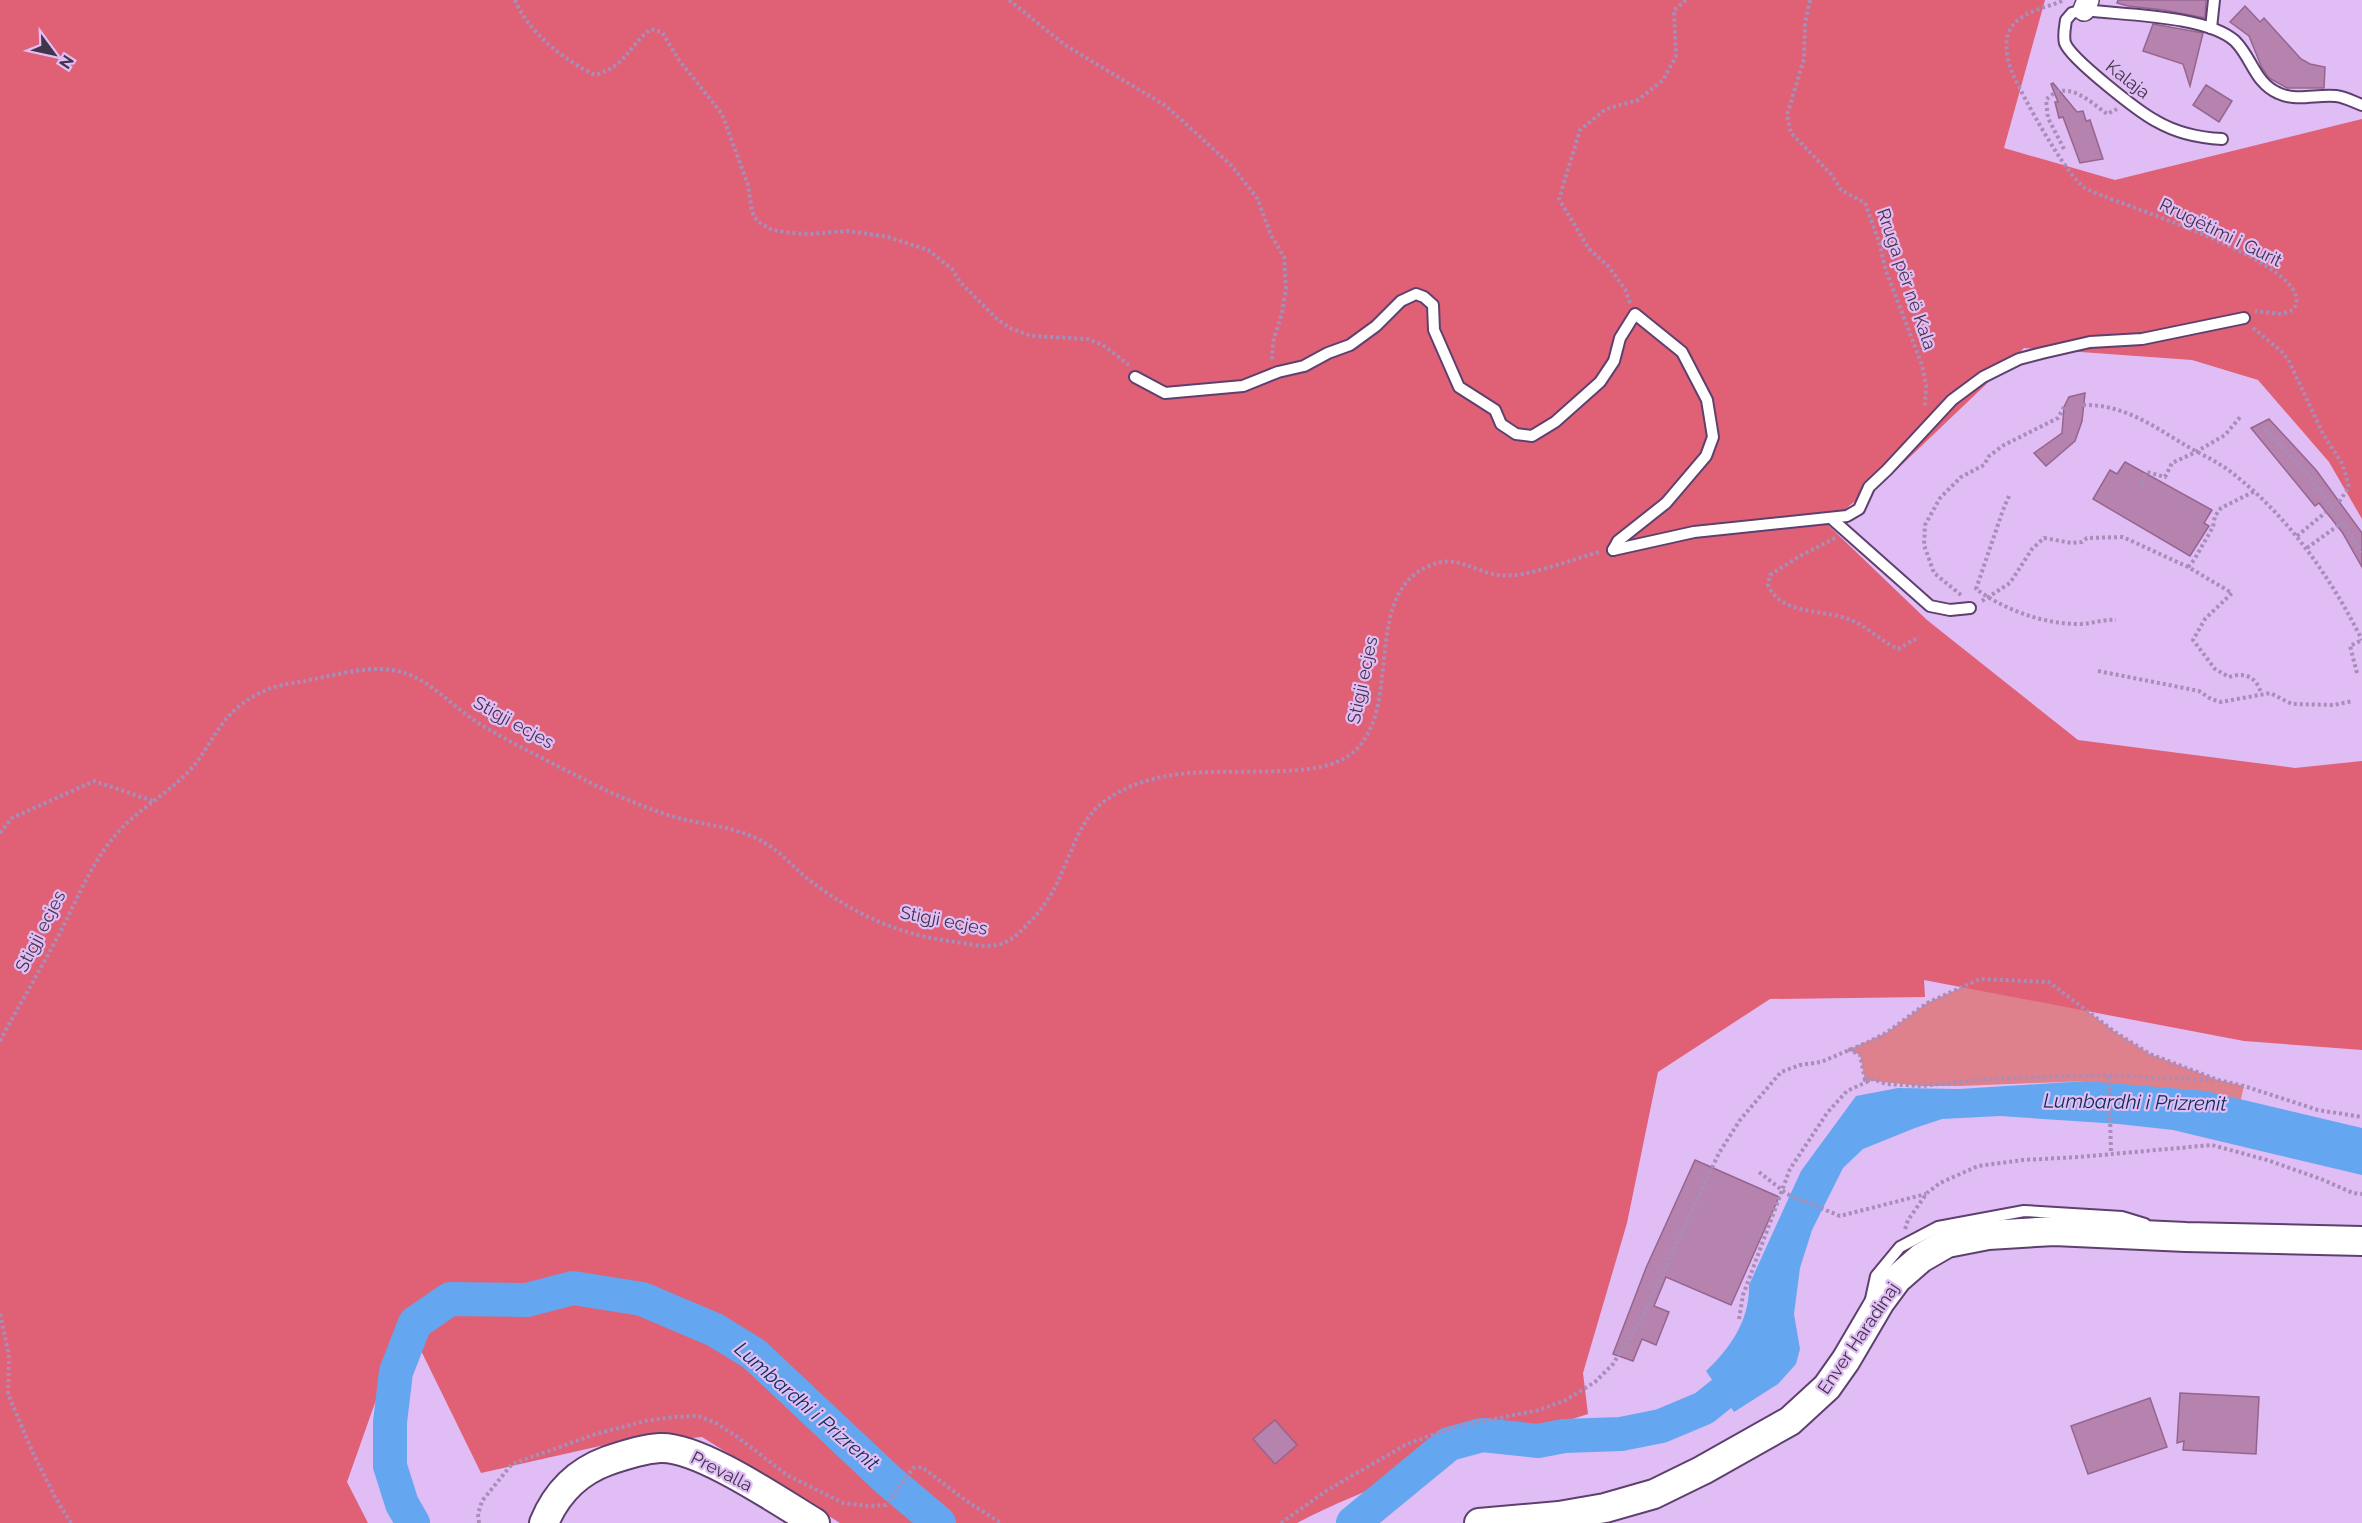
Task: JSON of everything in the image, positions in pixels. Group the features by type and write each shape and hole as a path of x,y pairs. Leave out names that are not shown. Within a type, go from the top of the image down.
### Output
{"main road":[{"name":"Enver Haradinaj","path":"1479,1523 1559,1516 1605,1508 1654,1494 1703,1470 1791,1420 1816,1399 1846,1360 1889,1290 1911,1266 1936,1249 1964,1238 2044,1231 2362,1241"},
{"name":"Prevalla","path":"544,1523 554,1502 583,1472 632,1452 660,1448 675,1449 719,1466 815,1523"}],"lane":[{"path":"2211,28 2214,0"},
{"path":"2080,3 2211,28 2235,41 2259,79 2275,92 2295,99 2337,96 2362,105"},
{"name":"Kalaja","path":"2080,3 2066,20 2065,42 2072,55 2156,121 2202,138 2222,139"},
{"path":"1135,377 1165,393 1243,386 1278,372 1304,366 1328,353 1350,345 1376,326 1401,301 1416,294 1424,297 1433,305 1434,330 1459,387 1495,410 1501,424 1516,434 1532,436 1555,422 1600,382 1614,361 1620,338 1635,314 1682,352 1707,400 1713,437 1706,456 1690,477 1666,503 1618,541 1613,550"},
{"path":"1613,550 1694,532 1847,516 1859,508 1869,487 1952,400 1983,376 2019,359 2090,342 2142,339 2244,318"},
{"path":"1832,519 1930,606 1950,610 1970,608"},
{"path":"1867,1323 1876,1276 1900,1247 1938,1227 2024,1211 2122,1217 2186,1237"}],"path":[{"path":"515,0 520,12 559,53 595,75 617,65 628,55 636,40 651,29 662,32 679,60 722,114 748,185 752,212 758,221 772,230 809,234 849,231 888,237 928,250 952,269 960,282 1005,325 1032,336 1088,339 1103,345 1129,364 1135,377"},
{"path":"1009,0 1065,45 1166,106 1232,166 1257,198 1270,235 1284,257 1286,289 1271,359 1278,372"},
{"path":"1635,314 1625,289 1608,266 1589,249 1559,199 1580,130 1606,110 1638,100 1663,80 1676,56 1674,10 1686,0"},
{"name":"Rruga për në Kala","path":"1810,0 1805,23 1804,59 1787,115 1791,133 1832,174 1841,190 1865,203 1879,242 1886,271 1922,364 1926,385 1925,409 1930,424"},
{"name":"Rrugëtimi i Gurit","path":"2080,3 2015,21 2006,43 2012,72 2056,152 2084,188 2166,218 2252,258 2280,275 2293,287 2297,300 2293,310 2282,314 2251,311 2244,318"},
{"path":"2064,150 2048,118 2046,100 2054,92 2064,89 2084,97 2107,114 2131,102"},
{"path":"2244,318 2246,323 2281,351 2297,376 2323,434 2347,475 2349,487 2339,502"},
{"path":"2083,405 2103,405 2128,412 2228,470 2255,491 2307,548 2351,618 2362,640 2350,646 2357,673"},
{"path":"2064,407 2058,418 2004,445 1989,456 1984,465 1961,477 1940,498 1924,525 1924,545 1934,573 1959,593 1970,608 2010,583 2032,549 2044,538 2072,543 2082,542 2087,538 2123,537 2188,567 2232,593 2205,619 2193,640 2215,669 2229,677 2240,674 2252,677 2261,693"},
{"path":"2144,485 2140,483 2147,472 2164,477 2172,463 2225,435 2241,416"},
{"path":"2265,429 2310,477 2362,552"},
{"path":"2188,567 2213,527 2215,516 2221,508 2255,491"},
{"path":"2009,496 2002,510 1976,589 1989,598 2023,614 2053,622 2081,624 2101,619 2116,620"},
{"path":"2297,536 2326,512"},
{"path":"2307,548 2343,522"},
{"path":"1845,530 1834,539 1800,556 1770,575 1768,585 1770,591 1782,603 1850,619 1874,632 1899,650 1919,636"},
{"name":"Stigji ecjes","path":"0,1041 57,939 87,875 117,834 191,769 228,717 254,697 272,687 347,672 395,670 418,678 437,690 459,711 508,740 635,804 680,819 730,829 764,842 825,892 879,923 934,939 994,947 1011,940 1039,912 1050,897 1073,844 1096,806 1115,794 1145,780 1168,775 1297,770 1331,764 1349,756 1366,736 1374,718 1394,605 1404,584 1412,575 1432,564 1445,561 1465,563 1499,575 1522,574 1613,550"},
{"path":"2098,671 2199,691 2221,702 2261,693 2270,693 2292,704 2334,705 2353,701"},
{"path":"0,833 12,818 94,781 153,801"},
{"path":"1281,1523 1329,1489 1407,1444 1454,1427 1539,1410 1566,1400 1595,1382 1613,1364 1642,1318 1719,1153 1740,1120 1781,1072 1800,1065 1821,1062 1886,1033 1927,1003 1980,979 2049,982 2115,1032 2150,1054 2218,1080 2318,1110 2361,1117"},
{"path":"1848,1050 1860,1055 1865,1080 1874,1079 1886,1084 1921,1086 1987,1079 2109,1076 2218,1080"},
{"path":"2109,1076 2111,1153"},
{"path":"1739,1319 1743,1295 1785,1192 1790,1169 1827,1113 1847,1091 1874,1079"},
{"path":"1900,1247 1908,1220 1927,1193 1940,1182 1978,1166 2023,1160 2212,1145 2267,1160 2353,1193 2362,1194"},
{"path":"1759,1172 1785,1192 1840,1216 1927,1193"},
{"path":"0,1314 9,1354 8,1394 38,1462 71,1523"},
{"path":"886,1505 913,1468 922,1467 965,1500 1001,1523"}],"shaded area":[{"path":"0,0 2045,0 2004,148 2115,180 2362,119 2362,519 2329,462 2258,380 2192,360 2024,348 1889,477 1850,505 1829,526 1927,620 2078,740 2295,768 2362,761 2362,1050 2244,1041 1924,980 1925,997 1770,999 1658,1072 1627,1223 1583,1373 1588,1414 1404,1476 1297,1523 840,1523 702,1437 600,1446 481,1473 405,1318 347,1482 368,1523 0,1523"},
{"path":"1980,979 2049,982 2115,1032 2150,1054 2218,1080 2244,1086 2240,1103 2086,1081 1921,1086 1865,1080 1860,1055 1848,1050 1886,1033 1927,1003"}],"water":[{"path":"2086,1081 2206,1091 2362,1128 2362,1175 2173,1130 2119,1124 2000,1116 1942,1119 1915,1128 1863,1149 1843,1168 1812,1230 1800,1268 1794,1314 1800,1349 1796,1364 1778,1384 1734,1412 1706,1371 1731,1343 1737,1332 1746,1310 1749,1285 1801,1171 1856,1096 1898,1088 1959,1089"}],"building":[{"path":"2118,0 2206,0 2205,18 2128,6 2117,3"},
{"path":"2245,6 2260,22 2264,18 2301,59 2310,64 2325,67 2324,88 2287,88 2269,78 2262,68 2249,36 2230,22"},
{"path":"2153,24 2203,33 2190,86 2183,64 2143,51"},
{"path":"2053,83 2077,112 2083,111 2086,121 2090,120 2103,159 2080,163 2063,117 2059,118 2055,102 2058,102 2051,84"},
{"path":"2206,85 2232,101 2219,122 2193,105"},
{"path":"2085,393 2082,421 2075,441 2046,466 2034,453 2062,433 2064,407 2069,397"},
{"path":"2269,419 2316,470 2362,533 2362,567 2342,532 2319,503 2315,506 2251,428"},
{"path":"2125,462 2212,510 2204,523 2209,526 2190,556 2093,499 2110,470 2117,474"},
{"path":"1695,1160 1779,1197 1731,1305 1666,1277 1654,1306 1669,1312 1656,1345 1642,1339 1633,1361 1613,1354 1646,1268"},
{"path":"2180,1393 2259,1397 2256,1454 2183,1450 2184,1441 2177,1443"},
{"path":"2150,1398 2167,1447 2088,1474 2071,1426"},
{"path":"1275,1420 1297,1445 1275,1464 1253,1439"}],"waterway":[{"name":"Lumbardhi i Prizrenit","path":"413,1523 402,1504 390,1466 390,1422 396,1372 415,1323 450,1299 527,1300 573,1288 642,1299 715,1330 754,1354 888,1480 939,1523"},
{"name":"Lumbardhi i Prizrenit","path":"1353,1523 1449,1444 1482,1435 1538,1441 1564,1436 1621,1434 1661,1426 1704,1408 1745,1375 1755,1361"}]}
